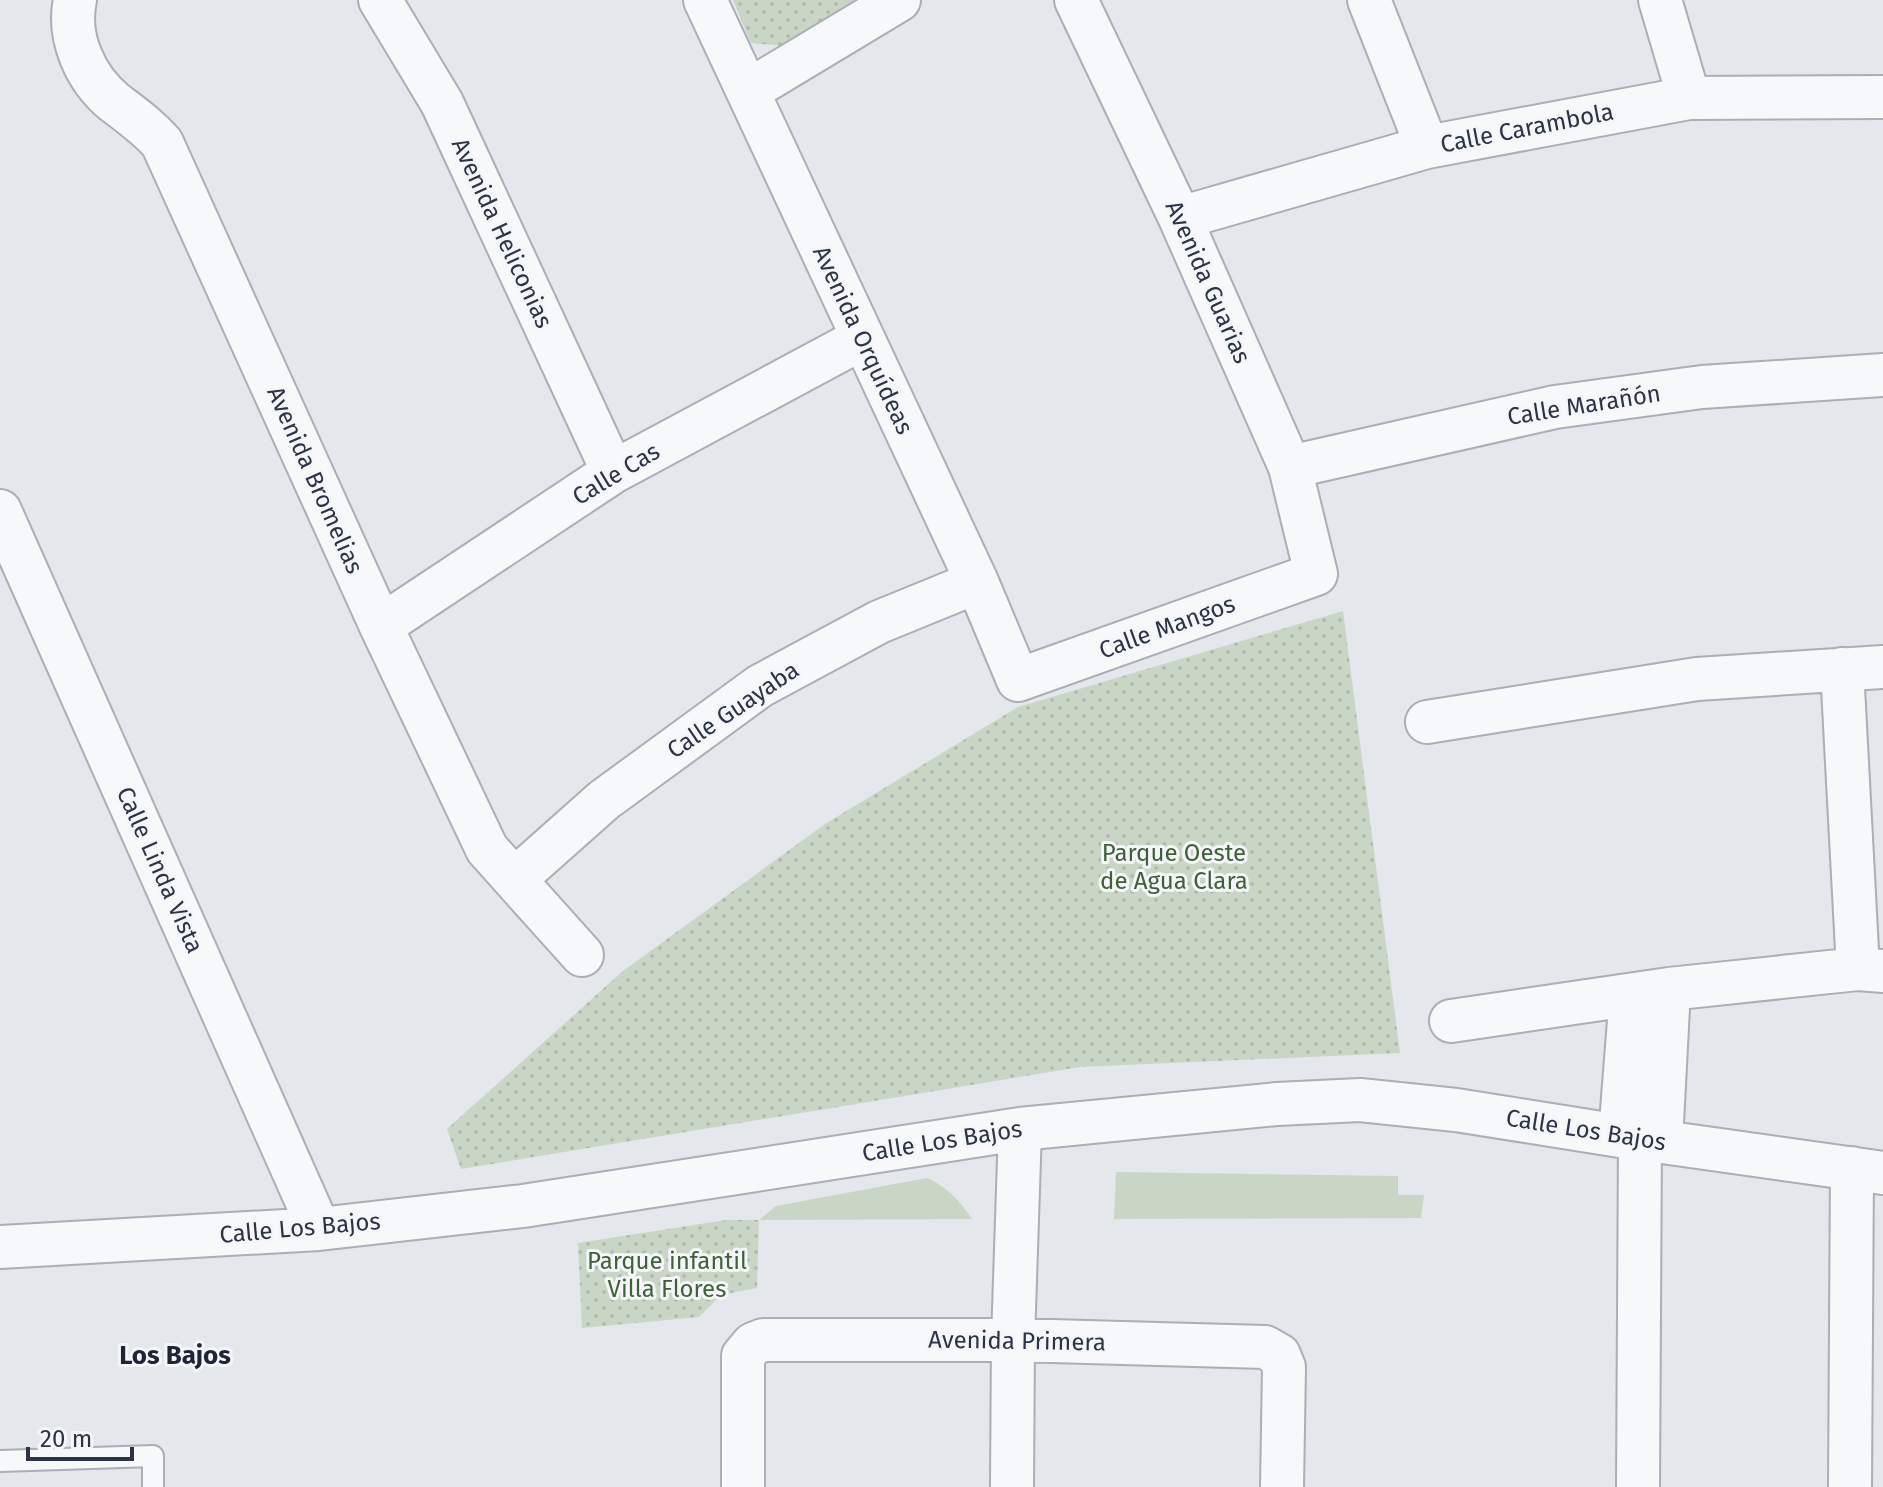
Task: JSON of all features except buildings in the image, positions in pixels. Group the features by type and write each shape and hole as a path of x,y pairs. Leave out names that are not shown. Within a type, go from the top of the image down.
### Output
{"street":[{"name":"Avenida Bromelias","path":"75,0 74,37 87,71 112,100 143,122 162,143 381,626 487,849 582,955"},
{"name":"Avenida Heliconias","path":"380,0 442,103 613,472"},
{"name":"Avenida Orquídeas","path":"705,0 977,582 1018,680"},
{"path":"748,91 899,0"},
{"name":"Avenida Guarias","path":"1076,0 1180,218 1290,467 1316,574"},
{"path":"1369,0 1427,147"},
{"path":"1660,0 1689,98"},
{"name":"Calle Carambola","path":"1180,218 1427,147 1689,98 1883,97"},
{"name":"Calle Cas","path":"381,626 613,472 861,339"},
{"name":"Calle Marañón","path":"1290,467 1555,407 1702,387 1883,375"},
{"name":"Calle Linda Vista","path":"0,511 319,1229"},
{"name":"Calle Mangos","path":"1018,680 1316,574"},
{"name":"Calle Guayaba","path":"515,879 604,800 760,686 879,622 977,582"},
{"path":"1427,722 1697,679 1883,667"},
{"path":"1451,1021 1650,992 1870,970 1842,669"},
{"path":"1638,1487 1640,1139 1650,992"},
{"name":"Calle Los Bajos","path":"0,1247 319,1229 523,1206 1020,1129 1277,1104 1360,1100 1456,1110 1868,1171"},
{"path":"1012,1487 1020,1129"},
{"path":"1850,1487 1868,1171"},
{"name":"Avenida Primera","path":"743,1487 743,1356 753,1344 763,1340 1013,1340 1265,1347 1279,1355 1284,1367 1282,1487"}],"lane":[{"path":"0,1461 153,1456 153,1487"}],"green space":[{"path":"733,0 859,0 787,46 751,43"},
{"name":"Parque Oeste de Agua Clara","path":"1343,611 1400,1053 1080,1067 461,1169 447,1129 623,971 825,824 1018,707"},
{"path":"1116,1172 1398,1176 1398,1195 1424,1195 1421,1218 1114,1219"},
{"path":"927,1178 952,1195 972,1219 759,1220 776,1206"},
{"name":"Parque infantil Villa Flores","path":"726,1220 759,1220 757,1288 721,1295 699,1317 582,1328 578,1243"}],"district":[{"name":"Los Bajos","path":"175,1355"}]}
